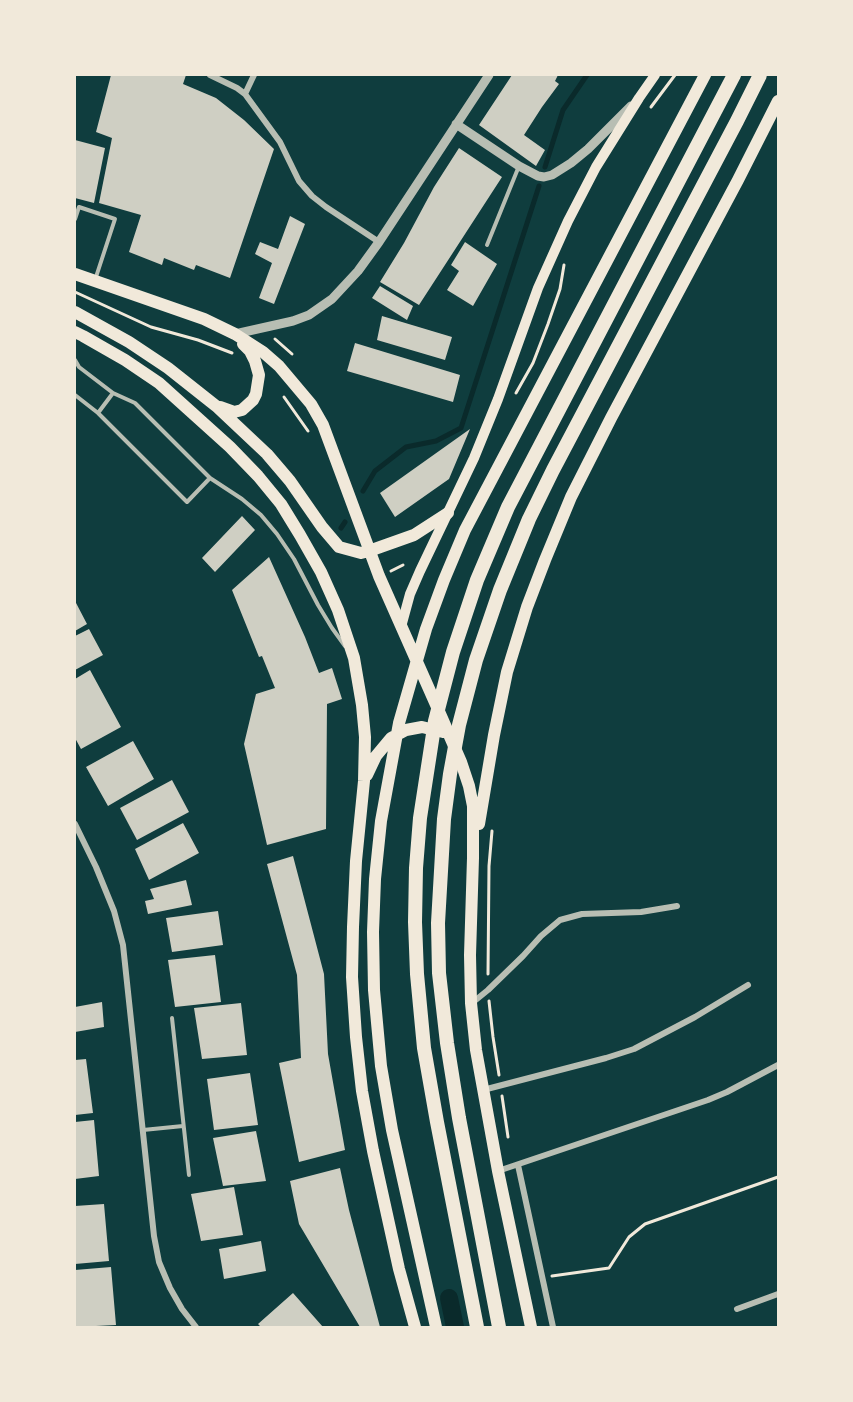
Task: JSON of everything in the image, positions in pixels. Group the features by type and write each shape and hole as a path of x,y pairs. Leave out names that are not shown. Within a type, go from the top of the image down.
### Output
{"highway":[{"path":"477,1327 424,1048 417,974 416,868 420,818 435,721 453,652 477,580 508,507 734,75"},
{"path":"499,1327 459,1118 447,1043 440,973 438,923 444,819 459,725 476,660 500,590 529,519 760,75"}],"main road":[{"path":"401,627 410,594 474,458 538,288 568,221 596,167 655,75"},
{"path":"436,1327 392,1130 381,1066 374,990 373,932 381,821 399,723 426,629 465,530 703,78"},
{"path":"473,858 507,672 527,607 545,560 571,497 611,418 778,101"},
{"path":"75,274 204,319 235,334 262,352 279,366 311,404 334,450 369,551 469,786 472,806 473,858 471,1003 476,1050 498,1171 531,1327"},
{"path":"75,312 139,348 216,406 267,454 339,547 361,552 369,551 414,535 448,513"},
{"path":"75,332 159,383 230,447 258,476 281,504 300,535 321,572 338,610 354,658 363,705 364,727 364,781 356,861 353,927 352,977 356,1037 372,1151 415,1327"},
{"path":"216,406 234,411 242,410 256,394 259,375 255,361 250,351 235,334"},
{"path":"364,781 376,756 391,738 406,730 422,727 449,735"}],"street":[{"path":"210,75 237,88 244,94 280,142 298,181 312,196 379,242"},
{"path":"244,94 254,75"},
{"path":"235,334 293,321 309,315 347,285 379,242 489,75"},
{"path":"456,124 519,166 544,177 558,172 588,149 639,98"},
{"path":"75,824 114,911 123,945 154,1236 159,1262 170,1288 196,1327"},
{"path":"471,1003 488,990 560,920 582,914 641,912 677,906"},
{"path":"483,1090 634,1049 695,1017 748,985"},
{"path":"498,1171 708,1100 778,1065"},
{"path":"518,1165 553,1327"},
{"path":"737,1309 778,1294"}],"lane":[{"path":"487,245 519,166"},
{"path":"75,219 79,207 115,219 95,281"},
{"path":"75,360 79,367 113,393 135,403 210,478 261,515 294,559 332,628 354,658"},
{"path":"75,372 79,367"},
{"path":"98,413 113,393"},
{"path":"75,395 98,413 187,502 210,478"},
{"path":"172,1018 189,1174"},
{"path":"143,1130 183,1126"}],"path":[{"path":"275,339 292,354"},
{"path":"542,1277 609,1268 630,1237 645,1224 778,1177"}],"building":[{"path":"111,75 186,75 183,84 216,98 244,120 274,149 230,278 196,265 194,270 164,258 162,265 129,252 141,215 99,203 112,138 96,132"},
{"path":"512,75 558,75 555,81 559,84 524,135 545,150 536,166 479,125"},
{"path":"75,140 105,148 94,203 75,198"},
{"path":"459,148 502,177 419,305 380,282"},
{"path":"290,216 305,224 274,304 259,298 272,263 255,254 260,242 278,249"},
{"path":"465,242 497,264 473,306 447,290 459,271 451,265"},
{"path":"380,286 413,306 407,320 372,298"},
{"path":"382,316 452,337 445,360 377,340"},
{"path":"355,343 460,375 453,402 347,371"},
{"path":"470,429 449,479 395,517 380,493"},
{"path":"242,516 255,530 215,572 202,558"},
{"path":"269,557 319,673 332,668 342,699 327,704 326,829 267,845 244,744 256,694 275,688 262,656 259,657 232,590"},
{"path":"75,601 87,624 75,631"},
{"path":"89,629 103,655 75,670 75,636"},
{"path":"90,670 121,727 81,749 75,738 75,679"},
{"path":"133,741 154,779 108,806 86,767"},
{"path":"172,780 189,812 137,840 120,808"},
{"path":"183,823 199,853 149,880 135,849"},
{"path":"293,856 324,974 328,1054 345,1150 299,1162 279,1063 301,1058 297,975 267,864"},
{"path":"186,880 192,905 148,914 145,901 154,899 150,889"},
{"path":"218,911 223,945 172,952 166,918"},
{"path":"215,955 221,1002 175,1007 168,960"},
{"path":"102,1002 104,1027 75,1032 75,1007"},
{"path":"241,1003 247,1055 202,1059 194,1008"},
{"path":"86,1059 93,1113 75,1115 75,1060"},
{"path":"250,1073 258,1125 214,1130 207,1079"},
{"path":"94,1120 99,1176 75,1179 75,1122"},
{"path":"256,1131 266,1181 223,1186 213,1138"},
{"path":"340,1168 380,1327 360,1327 299,1224 290,1181"},
{"path":"234,1187 243,1235 201,1241 191,1194"},
{"path":"104,1204 109,1261 75,1264 75,1206"},
{"path":"261,1241 266,1271 224,1279 219,1249"},
{"path":"111,1267 116,1325 76,1327 75,1270"},
{"path":"293,1293 323,1327 261,1327 258,1324"}],"waterway":[{"path":"545,167 563,110 587,75"},
{"path":"363,491 375,471 406,447 436,441 461,428 539,186"},
{"path":"341,528 345,522"},
{"path":"449,1298 455,1327"}]}
